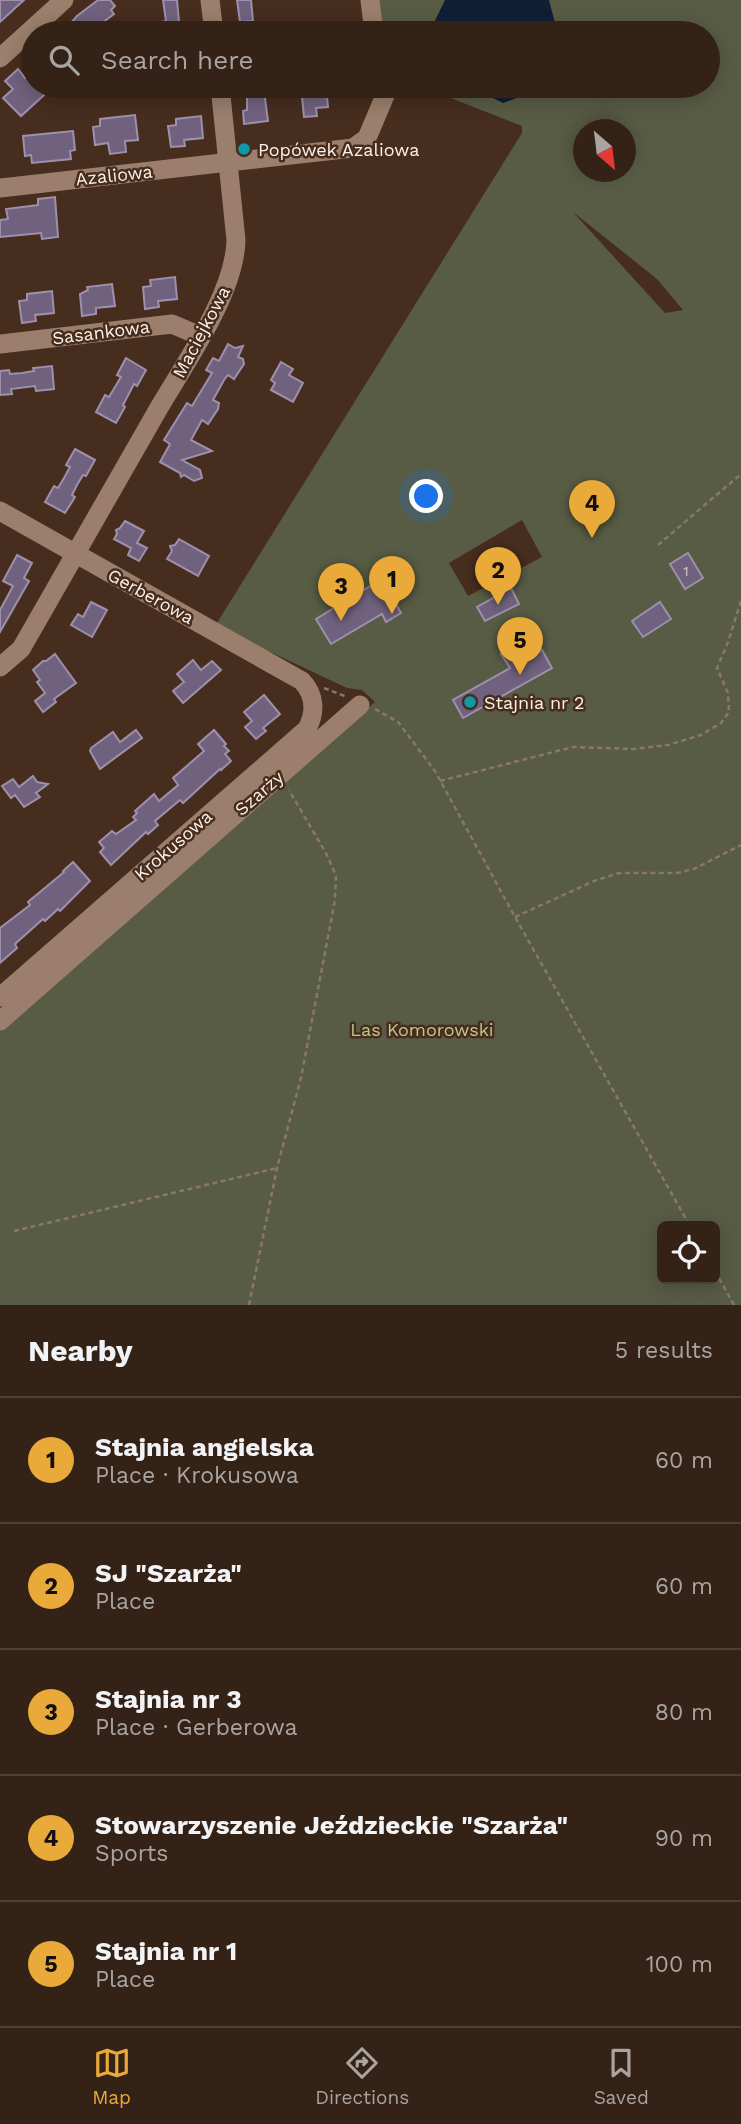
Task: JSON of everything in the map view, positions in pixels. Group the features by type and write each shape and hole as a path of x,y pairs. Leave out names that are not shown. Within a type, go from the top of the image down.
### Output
{"street":[{"path":"41,21 64,0"},
{"path":"210,0 213,21"},
{"path":"370,0 373,21"},
{"path":"0,58 21,39"},
{"name":"Maciejkowa","path":"0,667 21,649 228,283 236,253 236,228 221,98"},
{"name":"Azaliowa","path":"0,188 353,148 367,138 384,98"},
{"name":"Sasankowa","path":"0,344 172,324 200,336"},
{"name":"Gerberowa","path":"0,511 302,681"},
{"name":"Krokusowa","path":"0,997 307,729 313,712 313,701 302,681"},
{"name":"Szarży","path":"0,1021 360,705"}],"path":[{"path":"658,545 741,474"},
{"path":"440,781 573,747 633,749 667,745 701,734 721,723 729,712 728,693 717,668 741,601"},
{"path":"360,705 379,710 398,722 440,781 687,1221"},
{"path":"249,1305 277,1168 301,1078 335,900 336,876 280,775"},
{"path":"514,917 594,881 619,873 677,873 694,869 741,845"},
{"path":"14,1231 277,1168"},
{"path":"720,1280 734,1305"}],"green space":[{"name":"Las Komorowski","path":"373,0 741,0 741,1305 0,1305 0,1030 375,702 362,690 347,688 215,626 522,133 522,126 451,98 720,98 720,21 376,21","holes":["573,212 657,279 683,310 665,313","522,520 542,557 468,596 449,563"]}],"water":[{"path":"445,0 549,0 554,21 435,21"},
{"path":"493,98 516,98 503,103"}],"building":[{"path":"0,0 24,0 0,22"},
{"path":"98,0 110,0 115,6 111,10 114,14 105,21 73,21"},
{"path":"163,0 177,0 179,21 166,21"},
{"path":"237,0 251,0 253,21 240,21"},
{"path":"18,69 21,73 21,98 41,98 21,116 3,98 13,89 5,81"},
{"path":"247,98 265,98 268,121 244,124 243,111 247,110"},
{"path":"302,98 327,98 328,107 316,108 317,116 304,117"},
{"path":"135,115 138,140 125,141 126,152 110,154 108,143 95,145 93,127 100,126 100,119"},
{"path":"201,116 203,138 184,140 185,146 171,147 168,126 176,125 176,119"},
{"path":"73,131 75,150 70,151 71,159 32,163 31,155 25,156 23,136"},
{"path":"55,197 58,237 42,239 41,233 0,237 0,220 8,219 6,209 38,205 38,199"},
{"path":"175,277 177,299 158,301 159,307 145,309 143,287 151,286 150,280"},
{"path":"112,284 115,306 96,308 96,314 82,316 80,294 88,290 87,287"},
{"path":"52,291 54,313 35,315 36,321 22,323 19,301 27,300 27,294"},
{"path":"228,344 235,348 243,346 238,357 243,359 244,364 234,379 228,375 224,380 213,400 219,403 218,409 208,424 202,420 191,440 212,451 182,460 200,470 202,478 194,481 184,475 181,477 180,473 160,462 170,444 164,440 187,403 192,406 212,373 206,370 213,358 219,361"},
{"path":"126,358 146,370 137,386 134,384 116,423 96,412 105,395 109,397 121,377 117,375"},
{"path":"281,362 293,369 289,375 303,383 293,402 271,390 275,383 271,380"},
{"path":"52,366 54,389 36,391 35,386 11,389 12,394 0,395 0,371 22,373 34,371 33,368"},
{"path":"75,449 95,460 77,485 72,495 75,497 65,513 45,502 54,486 58,488 64,478 70,467 66,465"},
{"path":"125,521 144,531 137,543 147,548 139,561 128,555 131,548 114,539 116,530"},
{"path":"179,539 209,556 198,576 167,559 172,551 170,546 175,545"},
{"path":"688,553 703,578 685,589 670,564"},
{"path":"17,555 32,563 24,578 29,581 0,632 0,610 13,586 3,581"},
{"path":"382,579 401,613 386,622 382,614 331,644 316,619"},
{"path":"511,588 519,604 485,621 477,607"},
{"path":"91,602 107,610 92,637 71,625 78,614 83,617"},
{"path":"660,602 671,619 643,637 632,621"},
{"path":"512,648 520,663 542,650 552,668 463,718 453,700 510,668 501,654"},
{"path":"55,654 76,683 54,699 56,702 43,712 35,701 45,693 33,670"},
{"path":"193,660 201,670 212,661 221,670 183,703 173,691 184,682 177,674"},
{"path":"264,695 280,714 263,728 266,731 256,739 245,727 252,721 244,712"},
{"path":"136,730 142,738 100,769 90,751 91,748 113,732 120,742"},
{"path":"214,730 226,744 224,746 229,751 225,754 231,761 183,803 180,800 155,821 158,825 148,834 146,832 111,865 100,852 104,848 99,842 112,831 116,834 136,820 133,817 137,813 135,811 154,794 159,801 178,785 173,778 204,751 198,744"},
{"path":"33,776 37,782 48,784 36,793 40,797 24,807 15,795 11,798 2,786 13,779 19,787"},
{"path":"73,862 90,881 60,911 58,909 45,921 43,919 15,944 17,948 0,963 0,928 30,905 28,902"}],"place":[{"name":"Popówek Azaliowa","path":"244,149"},
{"name":"Stowarzyszenie Jeździeckie \"Szarża\"","path":"592,538"},
{"name":"SJ \"Szarża\"","path":"498,605"},
{"name":"Stajnia angielska","path":"392,614"},
{"name":"Stajnia nr 3","path":"341,621"},
{"name":"Stajnia nr 1","path":"520,675"},
{"name":"Stajnia nr 2","path":"470,702"}]}
